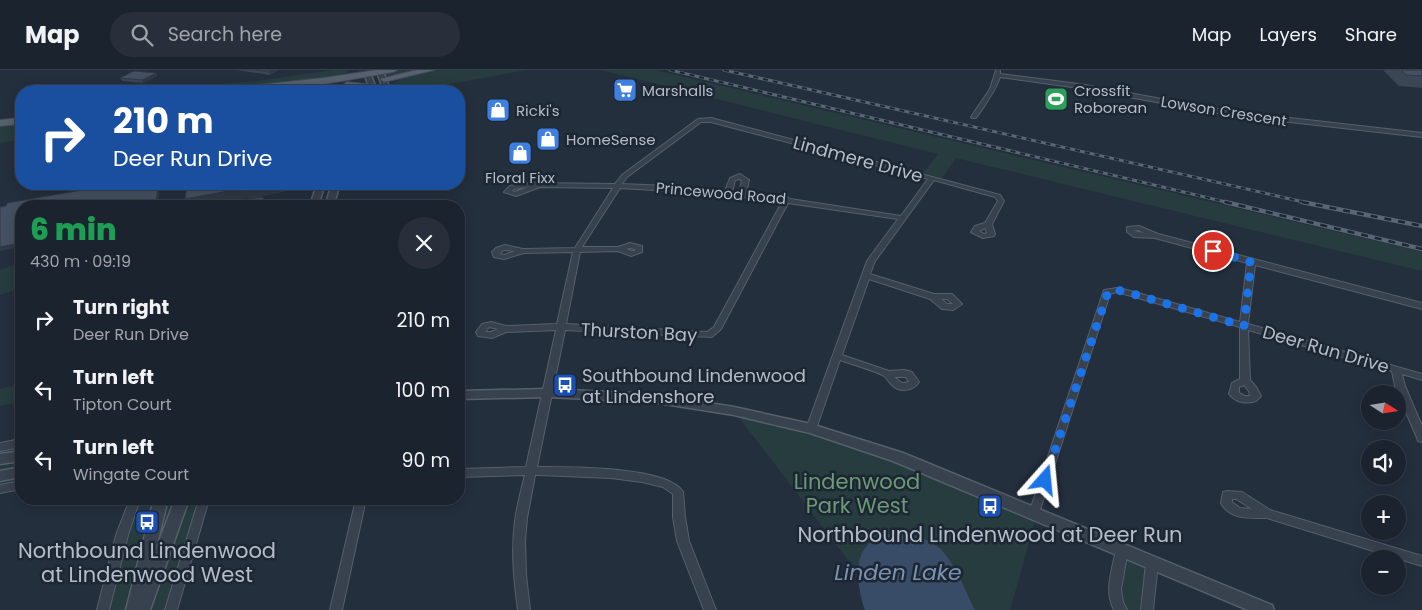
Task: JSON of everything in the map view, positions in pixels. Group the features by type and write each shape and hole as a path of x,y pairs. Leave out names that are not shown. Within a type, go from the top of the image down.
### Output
{"main road":[{"path":"323,81 344,75 352,70"},
{"path":"286,85 323,81 378,80 393,70"},
{"path":"347,85 430,70"},
{"path":"0,115 15,114"},
{"path":"0,123 15,122"}],"street":[{"path":"974,117 998,73"},
{"name":"Lowson Crescent","path":"998,73 1228,113 1422,135"},
{"name":"Lindmere Drive","path":"577,250 624,176 697,122 706,119 932,178 871,261 811,430"},
{"path":"728,192 732,179 740,176 746,180 742,194"},
{"path":"932,178 998,196 1001,201 988,224"},
{"name":"Princewood Road","path":"537,186 619,186 728,192 787,199 902,218"},
{"name":"Thurston Bay","path":"505,329 561,327 643,330 705,336 714,332 787,199"},
{"path":"1155,236 1422,306"},
{"path":"523,251 619,249"},
{"path":"524,610 518,573 521,518 577,250"},
{"path":"1244,381 1244,326 1251,262"},
{"path":"866,275 933,297"},
{"name":"Deer Run Drive","path":"1034,513 1108,292 1117,290 1126,292 1422,377"},
{"path":"837,356 888,374"},
{"path":"1396,369 1400,386 1422,438"},
{"path":"465,395 547,393 652,398 734,411 811,430 898,456 1266,610"},
{"path":"0,447 15,444"},
{"path":"0,459 15,457"},
{"path":"465,473 532,470 638,477 663,481 674,486 678,492 679,517 683,541 710,610"},
{"path":"0,476 15,473"},
{"path":"0,489 15,487"},
{"path":"104,610 122,535 133,505"},
{"path":"134,610 160,505"},
{"path":"142,610 180,505"},
{"path":"171,610 202,505"},
{"path":"336,610 360,505"},
{"path":"1267,513 1422,561"},
{"path":"1121,610 1115,602 1114,594 1122,550"},
{"path":"1147,610 1152,563"}],"green space":[{"path":"333,70 349,70 326,78 275,85 208,85 257,81"},
{"path":"393,70 527,70 444,85 391,85 407,75 384,79 380,73"},
{"path":"601,70 655,70 1422,252 1422,271 956,158 942,178 923,173 938,154"},
{"path":"15,126 15,141 0,143 0,127"},
{"path":"15,264 15,290 0,295 0,270"},
{"path":"15,385 15,403 0,406 0,389"},
{"name":"Lindenwood Park West","path":"734,411 811,429 1037,514 1010,610 975,610 970,599 858,565 858,573"},
{"path":"15,444 15,486 0,489 0,447"},
{"path":"133,505 202,505 171,610 103,610 122,535"},
{"path":"1122,550 1152,563 1147,610 1121,610 1114,594"}],"water":[{"name":"Linden Lake","path":"901,532 928,541 942,551 958,575 975,610 865,610 859,582 860,558 865,548 873,541 885,535"}],"building":[{"path":"1401,70 1422,70 1422,76 1406,75"},
{"path":"134,71 156,73 142,80 120,78"},
{"path":"82,190 158,190 156,200 24,200"},
{"path":"186,190 234,190 185,199"},
{"path":"263,197 263,200 243,200"},
{"path":"15,202 15,244 0,247 0,207 6,206 7,203"}],"railway":[{"path":"670,70 1230,203"},
{"path":"724,70 1308,203"},
{"path":"1225,202 1422,249"},
{"path":"1302,202 1422,226"}],"place":[{"name":"Marshalls","path":"625,90"},
{"name":"Crossfit Roborean","path":"1056,99"},
{"name":"Ricki's","path":"498,110"},
{"name":"HomeSense","path":"548,139"},
{"name":"Floral Fixx","path":"520,153"},
{"name":"Southbound Lindenwood at Lindenshore","path":"565,385"},
{"name":"Northbound Lindenwood at Deer Run","path":"990,506"},
{"name":"Northbound Lindenwood at Lindenwood West","path":"147,522"}],"route":[{"path":"1045,480 1108,292 1117,290 1126,292 1244,326 1251,262 1213,251"}]}
